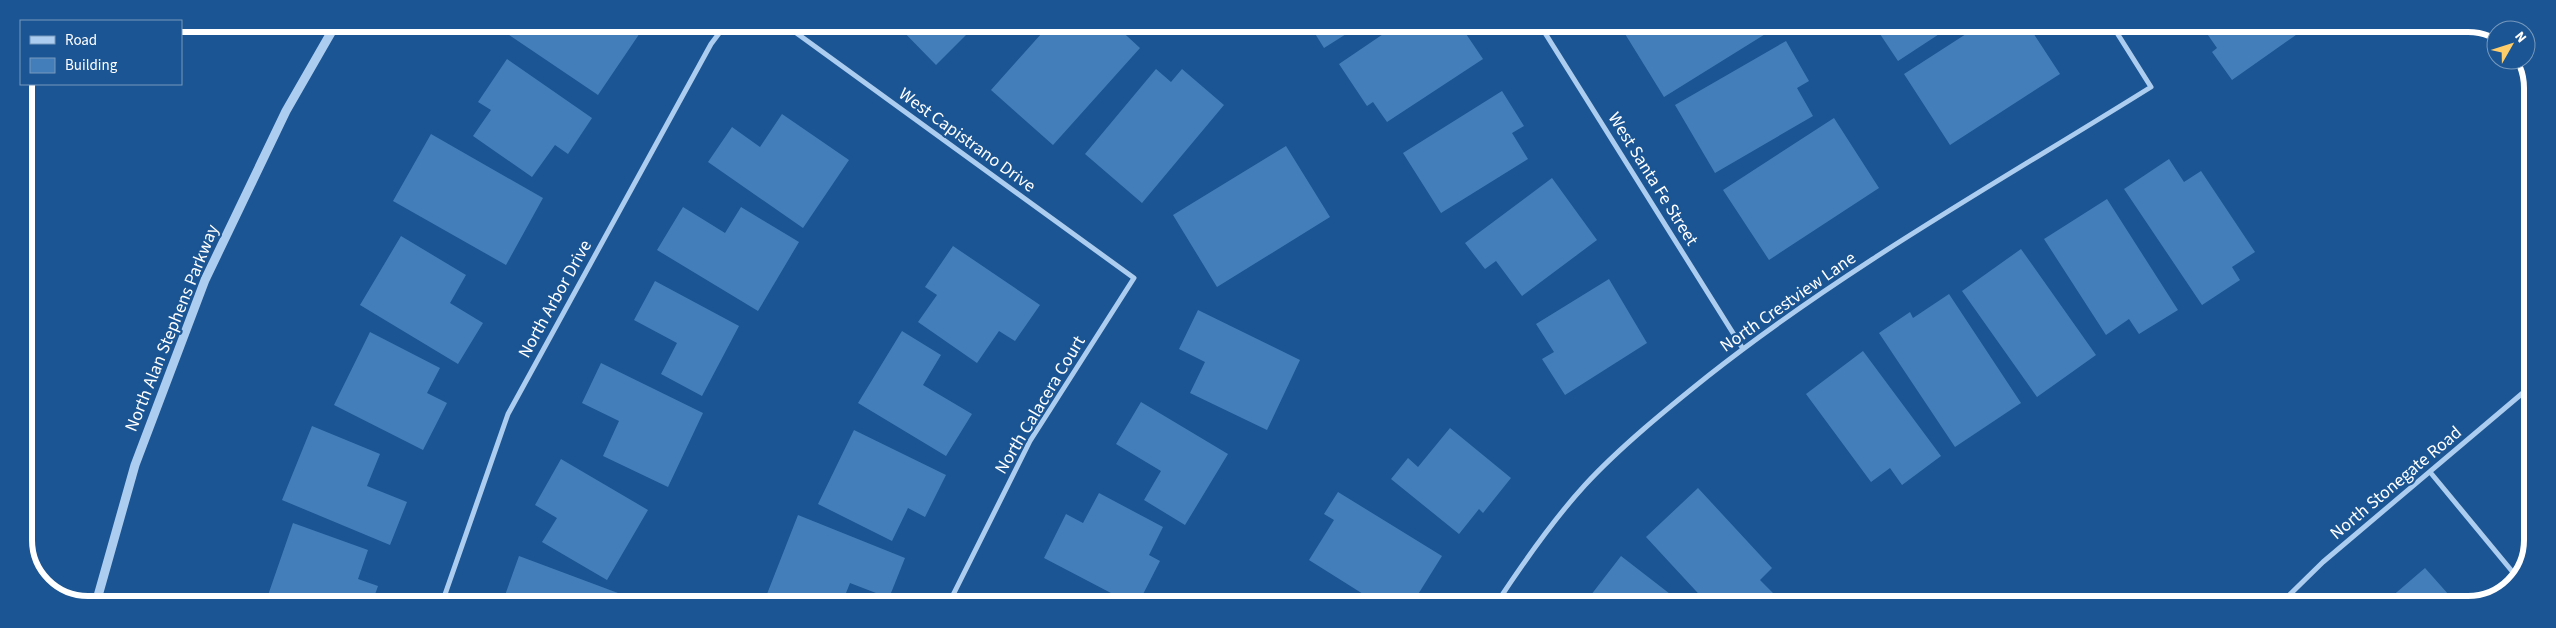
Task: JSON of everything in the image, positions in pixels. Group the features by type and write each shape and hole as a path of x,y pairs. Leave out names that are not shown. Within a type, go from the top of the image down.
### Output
{"street":[{"name":"North Alan Stephens Parkway","path":"98,596 135,465 205,280 286,110 331,32"},
{"name":"North Arbor Drive","path":"444,596 508,414 711,44 720,32"},
{"name":"West Capistrano Drive","path":"795,32 1134,278"},
{"name":"West Santa Fe Street","path":"1545,32 1743,349"},
{"name":"North Crestview Lane","path":"1501,596 1524,562 1585,485 1667,409 1743,349 1819,293 2151,87 2116,32"},
{"name":"North Calacera Court","path":"952,596 1030,441 1134,278"},
{"name":"North Stonegate Road","path":"2288,596 2323,562 2524,392"},
{"path":"2430,472 2513,572"}],"building":[{"path":"505,32 641,32 598,95"},
{"path":"904,32 969,32 936,65"},
{"path":"1043,32 1123,32 1140,48 1053,145 991,90"},
{"path":"1314,32 1349,32 1324,48"},
{"path":"1386,32 1465,32 1483,59 1387,122 1373,102 1367,106 1339,64"},
{"path":"1624,32 1769,32 1664,97"},
{"path":"1879,32 1942,32 1898,61"},
{"path":"1969,32 2033,32 2060,74 1950,145 1904,74"},
{"path":"2206,32 2300,32 2232,80 2212,52 2217,48"},
{"path":"1786,41 1809,81 1797,88 1813,116 1715,173 1675,105"},
{"path":"507,59 592,118 568,154 555,145 532,177 473,136 491,110 478,102"},
{"path":"1156,69 1171,82 1182,69 1224,105 1142,203 1085,154"},
{"path":"1502,91 1524,126 1512,133 1528,159 1441,213 1403,153"},
{"path":"782,114 849,160 803,228 708,162 732,127 760,147"},
{"path":"1834,118 1879,188 1769,260 1723,190"},
{"path":"431,134 543,198 506,265 393,201"},
{"path":"1286,146 1330,217 1217,287 1173,215"},
{"path":"2169,159 2184,182 2201,171 2255,252 2232,267 2240,280 2202,305 2124,189"},
{"path":"1552,178 1597,240 1522,296 1496,261 1485,269 1465,243"},
{"path":"2107,199 2178,310 2139,334 2129,319 2106,335 2044,239"},
{"path":"683,207 725,233 741,207 799,242 758,311 657,250"},
{"path":"401,236 466,275 450,303 483,323 458,364 360,305"},
{"path":"953,246 1040,305 1015,341 999,331 977,363 918,322 937,295 925,287"},
{"path":"2021,249 2096,355 2037,397 1962,291"},
{"path":"1609,279 1647,343 1565,395 1542,359 1554,352 1536,324"},
{"path":"655,281 739,326 702,396 661,374 677,343 634,320"},
{"path":"1949,294 2021,403 1955,447 1879,333 1910,312 1913,318"},
{"path":"1198,310 1300,360 1267,430 1190,393 1205,362 1179,349"},
{"path":"902,331 941,355 923,385 972,414 946,456 858,403"},
{"path":"370,332 440,368 427,393 447,403 423,450 334,405"},
{"path":"1863,351 1941,456 1902,485 1890,468 1871,482 1806,394"},
{"path":"601,363 703,413 668,487 603,456 619,421 582,403"},
{"path":"1141,402 1228,454 1185,525 1144,500 1161,471 1116,444"},
{"path":"312,426 380,454 367,486 407,502 390,545 282,500"},
{"path":"1450,428 1511,478 1483,513 1479,509 1459,534 1391,479 1408,458 1418,467"},
{"path":"854,430 946,475 925,517 908,508 892,541 818,504"},
{"path":"561,459 648,510 607,580 542,542 557,518 535,505"},
{"path":"1698,488 1772,568 1760,580 1774,594 1772,596 1701,596 1646,537"},
{"path":"1338,492 1442,556 1417,596 1366,596 1309,560 1334,520 1324,514"},
{"path":"1099,493 1163,527 1149,555 1160,561 1142,596 1117,596 1044,558 1066,514 1083,523"},
{"path":"798,515 905,558 890,596 884,596 850,583 845,596 772,596 767,594"},
{"path":"293,523 368,550 358,579 378,586 374,596 268,596"},
{"path":"519,556 626,596 505,596"},
{"path":"1621,556 1673,596 1590,596"},
{"path":"2425,568 2450,596 2392,596"}]}
